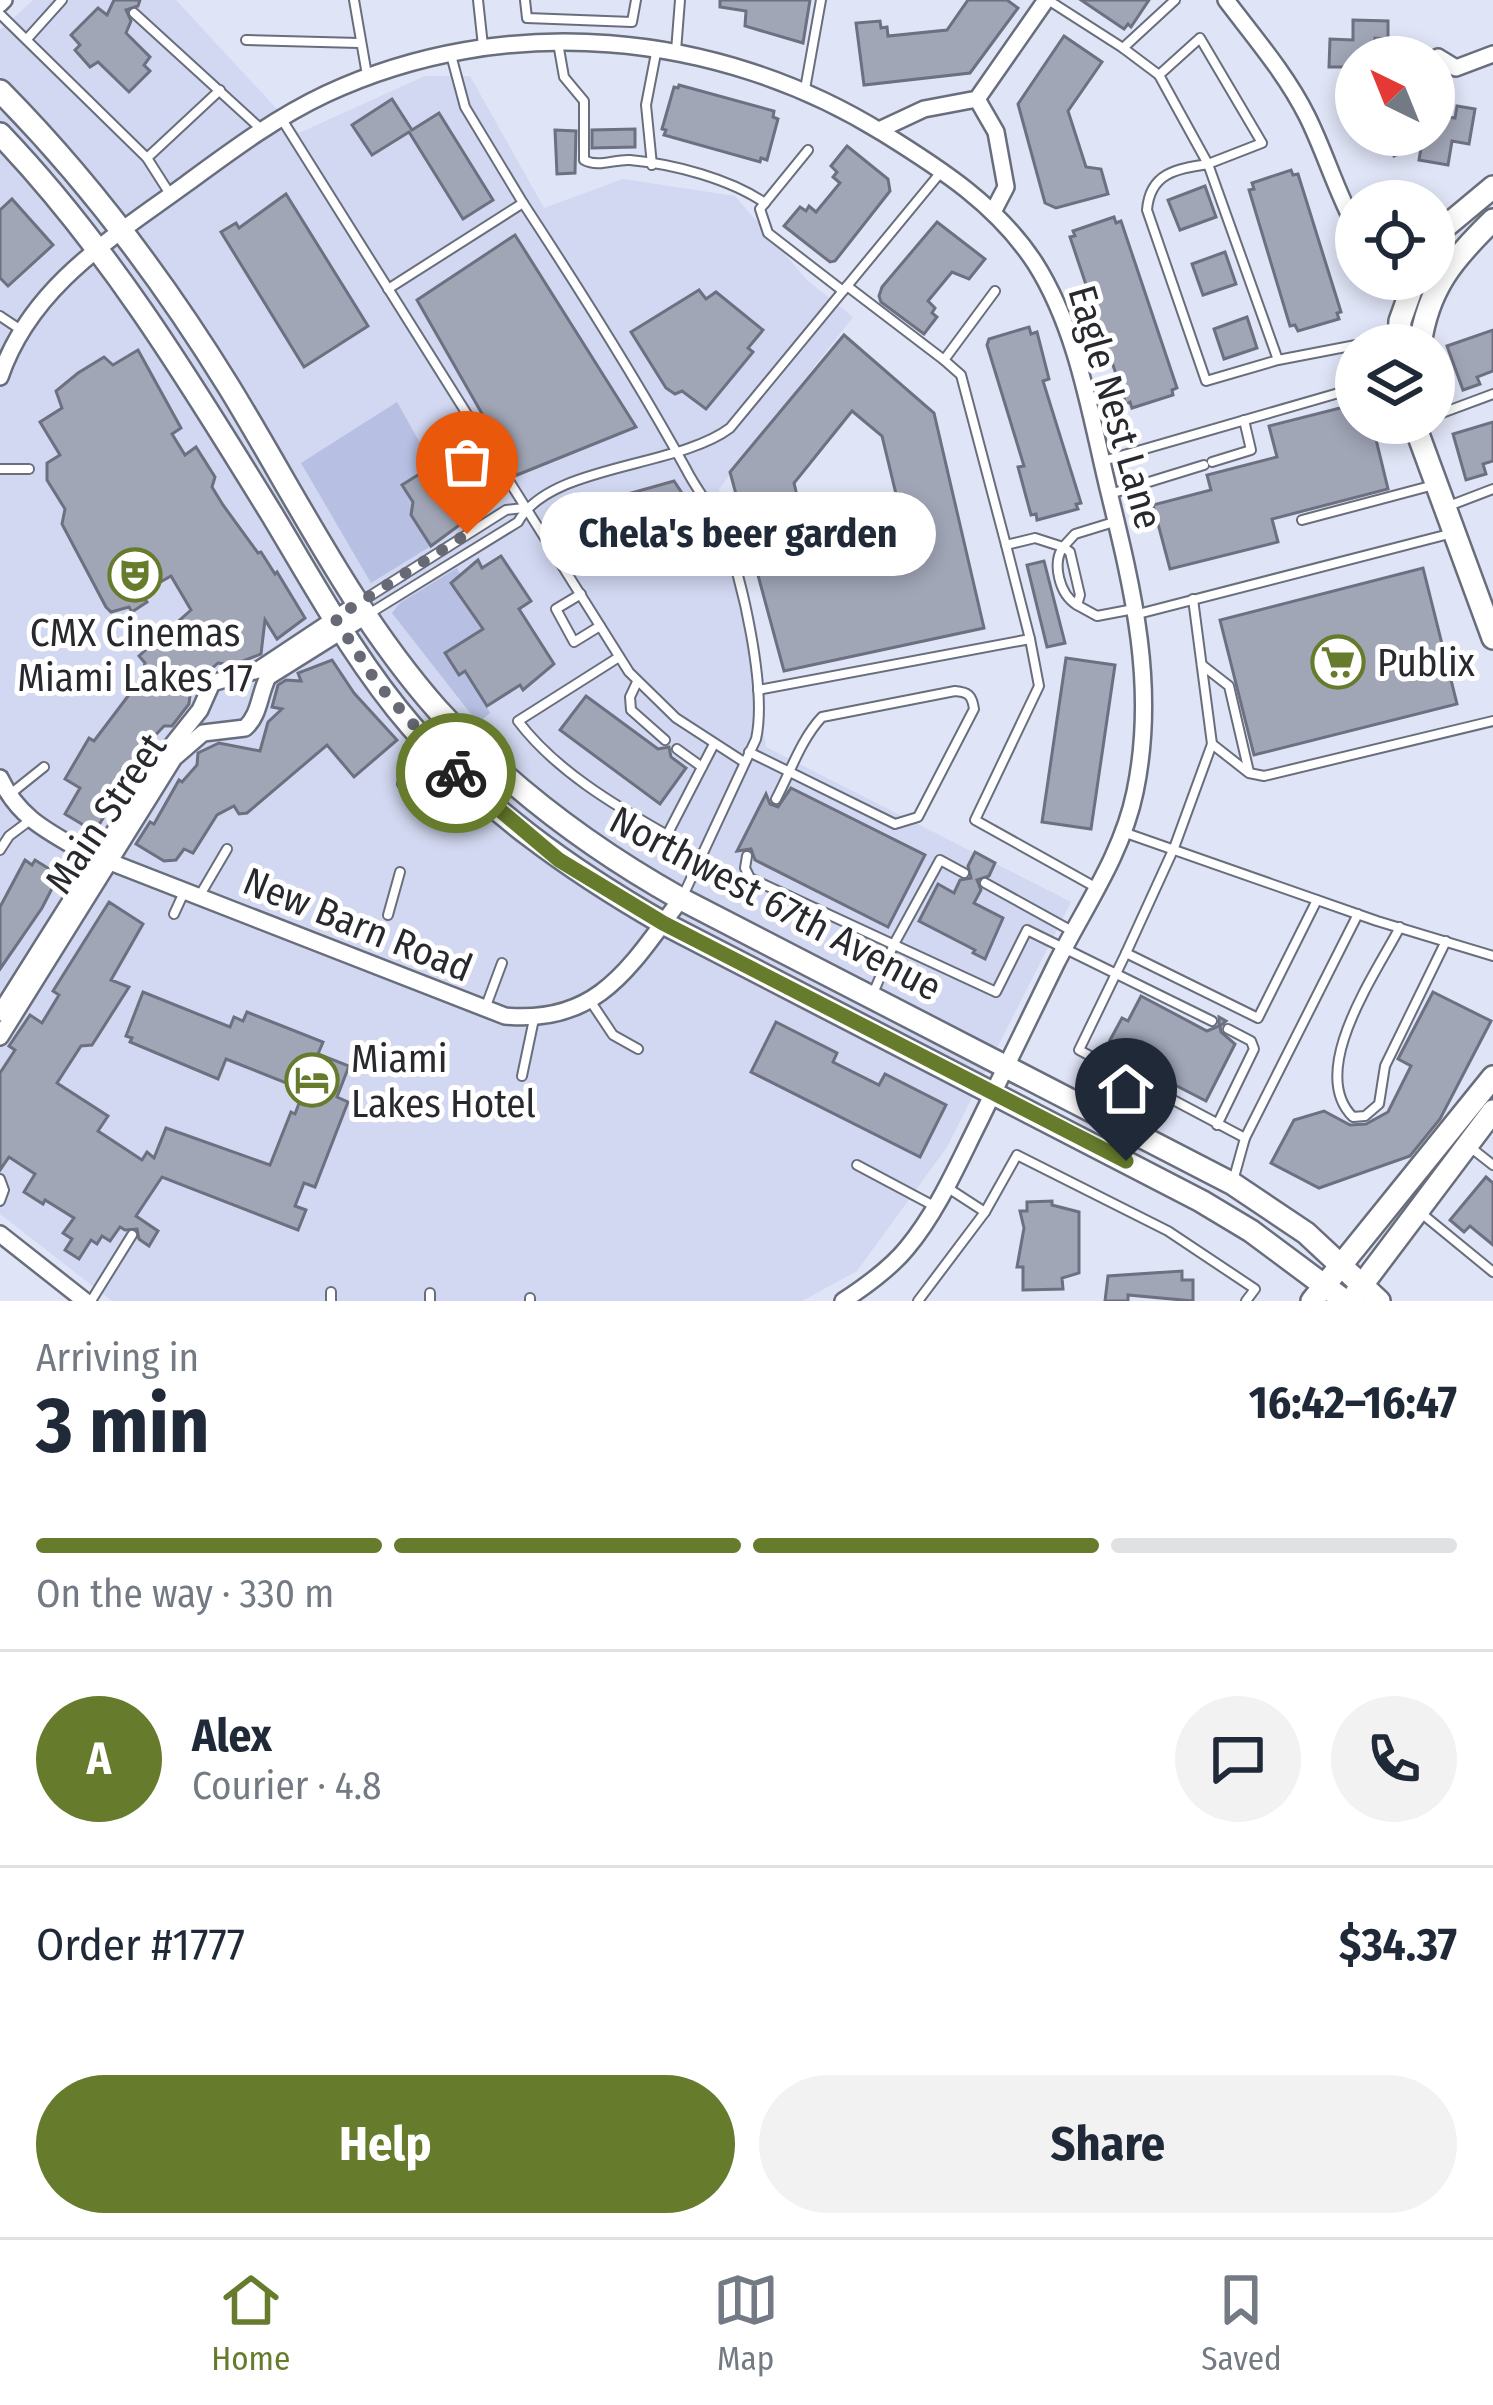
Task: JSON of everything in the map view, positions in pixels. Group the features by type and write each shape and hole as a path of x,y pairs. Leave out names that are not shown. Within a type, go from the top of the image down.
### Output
{"main road":[{"name":"Northwest 67th Avenue","path":"0,91 122,231 227,384 363,609 435,706 529,798 607,855 681,899 1233,1184 1344,1265 1359,1297"},
{"name":"Northwest 67th Avenue","path":"0,134 98,248 194,388 377,683 436,753 537,844 663,923 1201,1201 1251,1231 1319,1293 1359,1297"},
{"path":"1455,219 1493,187"},
{"path":"1455,254 1493,220"},
{"path":"1422,444 1493,638"},
{"path":"1319,1293 1493,1077"},
{"path":"1359,1297 1493,1111"}],"street":[{"path":"1226,0 1307,115 1335,186"},
{"path":"879,130 924,109 977,99 1042,1"},
{"name":"Eagle Nest Lane","path":"98,248 262,130 367,77 483,47 557,41 676,51 805,89 942,170 993,212 1034,261 1056,302 1079,369 1136,611 1144,658 1145,732 1134,800 1098,888 946,1187 907,1250 843,1301"},
{"path":"1455,67 1493,54"},
{"path":"977,99 996,132 1006,187 993,212"},
{"path":"0,376 21,330 50,291 98,248"},
{"name":"Main Street","path":"0,1013 174,758 203,733 244,728 256,713 268,677 363,609"},
{"name":"Main Street","path":"0,1037 157,764 200,710 212,683 258,670 339,625"},
{"name":"New Barn Road","path":"0,778 29,821 104,859 505,1016 534,1016 590,1002 625,974 681,899"},
{"path":"0,1234 88,1301"}],"lane":[{"path":"27,39 62,0"},
{"path":"354,0 367,77"},
{"path":"478,0 483,47"},
{"path":"525,0 527,18 632,22"},
{"path":"632,45 636,0"},
{"path":"676,51 680,0"},
{"path":"805,89 821,0"},
{"path":"1123,47 1174,0"},
{"path":"1042,1 1123,47 1159,75 1208,164 1278,360"},
{"path":"134,13 262,130"},
{"path":"0,14 147,158 171,195"},
{"path":"1159,75 1200,38 1262,143 1208,164 1173,170 1162,176 1148,198 1147,211 1206,381 1335,349"},
{"path":"246,40 359,43"},
{"path":"557,41 564,76 584,101 584,160 592,164 628,160 737,183 763,206 768,233 961,375 1039,686 975,820 1098,888"},
{"path":"652,165 646,105 657,48"},
{"path":"450,54 465,107 677,452 721,527 733,558 758,690 758,733 681,899"},
{"path":"147,158 220,90"},
{"path":"281,118 637,682 676,718 744,762"},
{"path":"763,206 808,150"},
{"name":"Main Street","path":"363,609 506,510 526,508 596,475 700,447 737,422 942,170"},
{"path":"388,289 523,203"},
{"path":"944,360 995,291"},
{"path":"0,316 21,330"},
{"path":"1102,461 1335,394"},
{"path":"1455,408 1493,394"},
{"path":"1110,494 1251,450 1244,420"},
{"path":"0,469 29,469"},
{"path":"1302,520 1436,484"},
{"path":"1444,507 1493,489"},
{"name":"Main Street","path":"363,609 518,522 526,508"},
{"path":"1117,522 1075,534 1057,561 1063,590 1097,616 1192,599 1454,533"},
{"path":"1006,545 1035,538 1064,547 1070,552 1080,596 1077,604"},
{"path":"580,594 556,609 574,642 600,626"},
{"path":"1192,599 1212,744 1174,848 1078,1050 1245,1138"},
{"path":"758,690 1030,638"},
{"path":"620,657 518,721 551,756 629,814 667,835 714,744"},
{"path":"1201,665 1229,686 1250,773"},
{"path":"637,682 630,697 631,710 664,740"},
{"path":"749,752 790,772 895,824 906,824 918,817 974,709 973,698 955,691 822,718 813,727 790,772 776,799"},
{"path":"1212,744 1250,773 1264,776 1493,722"},
{"path":"677,749 702,766"},
{"path":"402,784 436,753"},
{"path":"8,796 44,767"},
{"path":"0,850 29,821"},
{"path":"1122,831 1493,956"},
{"path":"174,914 227,849"},
{"path":"747,856 745,868 750,878 996,992 1027,931 1213,1021"},
{"path":"872,998 894,944 940,860 964,873"},
{"path":"388,915 400,872"},
{"path":"985,883 1073,932"},
{"path":"1126,953 1258,1018 1317,900"},
{"path":"1233,1184 1245,1138 1358,914"},
{"path":"1400,927 1340,1047 1337,1077 1353,1117 1364,1116 1379,1104 1385,1066 1446,941"},
{"path":"485,1009 502,962"},
{"path":"590,1002 613,1035 638,1048"},
{"path":"521,1076 534,1016"},
{"path":"1217,1125 1254,1049 1251,1041 1228,1029"},
{"path":"1469,1146 1493,1165"},
{"path":"918,1301 985,1212 1017,1155 1168,1232 1255,1289 1246,1301"},
{"path":"857,1165 934,1206"},
{"path":"0,1179 4,1190 0,1202"},
{"path":"946,1187 985,1212"},
{"path":"1420,1212 1493,1272"},
{"path":"88,1301 132,1235"}],"shaded area":[{"path":"33,0 176,0 299,133 425,76 470,76 544,208 623,179 735,196 807,280 853,317 719,489 766,747 1071,902 947,1147 857,1271 802,1301 112,1301 0,1214 0,30"},
{"path":"397,402 433,466 403,485 413,502 411,515 431,546 371,583 301,463"},
{"path":"457,568 461,576 451,583 488,635 463,641 446,653 471,681 490,713 478,723 392,613 400,603"}],"building":[{"path":"114,0 140,0 138,6 126,10 131,21 126,33 150,57 144,65 150,71 129,92 98,62 90,67 75,50 80,45 71,35 98,8 107,15"},
{"path":"720,0 810,0 803,43 745,26 746,11 720,7"},
{"path":"968,0 1007,0 1018,8 970,73 864,85 856,23 880,21 888,36 947,30"},
{"path":"1081,0 1149,0 1131,27 1128,24 1124,29"},
{"path":"1353,20 1388,21 1388,36 1353,36"},
{"path":"1064,36 1102,62 1068,111 1086,167 1101,169 1108,194 1056,208 1045,203 1018,104"},
{"path":"1330,39 1335,39 1335,67 1329,67"},
{"path":"674,87 774,111 778,119 767,160 664,135"},
{"path":"392,99 412,130 439,113 493,200 463,219 409,132 372,155 352,125"},
{"path":"1457,106 1475,109 1469,144 1455,142"},
{"path":"635,129 635,147 592,148 592,130"},
{"path":"555,130 576,131 575,173 557,174"},
{"path":"847,146 888,179 890,191 830,262 784,226 800,207 806,211 809,206 816,212 840,183 831,166"},
{"path":"1420,156 1450,156 1448,165 1419,160"},
{"path":"1291,170 1298,174 1341,312 1339,319 1298,331 1290,326 1249,190 1254,189 1252,183"},
{"path":"1205,186 1216,217 1180,230 1168,200"},
{"path":"286,194 368,326 304,367 221,232 236,223 239,228"},
{"path":"12,199 53,245 8,286 0,278 0,210"},
{"path":"1114,217 1116,223 1121,221 1177,388 1173,395 1132,408 1130,402 1126,404 1070,237 1075,236 1073,231"},
{"path":"937,222 985,259 969,279 952,272 928,301 937,317 924,334 879,296"},
{"path":"515,235 636,427 517,475 417,300"},
{"path":"1225,252 1236,284 1203,295 1192,264"},
{"path":"699,290 706,299 716,292 763,330 748,348 753,352 706,409 682,391 675,394 666,388 631,332"},
{"path":"1247,317 1257,348 1224,359 1214,329"},
{"path":"1029,327 1031,334 1037,332 1049,379 1043,381 1081,503 1076,504 1078,509 1037,520 1036,514 1031,515 1018,467 1024,466 987,345 989,339"},
{"path":"1493,330 1493,371 1477,377 1480,384 1463,390 1455,368 1455,343"},
{"path":"844,335 934,413 984,628 784,671 730,472","holes":["852,411 882,436 903,523 810,549 794,483"]},
{"path":"138,350 181,428 172,434 185,455 196,447 215,477 212,487 223,505 277,572 305,618 277,639 265,620 261,654 233,665 218,663 191,687 189,704 172,726 164,726 147,744 152,749 139,770 133,766 95,832 65,814 80,788 65,779 89,738 94,741 141,679 145,663 139,656 191,610 171,576 157,584 147,602 132,612 129,607 111,612 106,607 62,524 65,509 47,480 47,463 60,455 40,422 62,408 56,391 78,373 104,357 113,365"},
{"path":"1335,409 1335,444 1377,444 1388,489 1272,519 1278,542 1170,569 1153,505 1211,490 1207,475 1277,457 1269,426"},
{"path":"1493,422 1493,461 1483,464 1486,474 1466,480 1455,433"},
{"path":"448,456 481,509 431,546 411,515 413,502 402,485"},
{"path":"674,481 696,514 704,547 668,560 655,525 571,557 558,524 628,494"},
{"path":"501,556 531,601 519,609 554,664 523,690 520,685 487,706 465,671 459,675 445,653 483,629 451,583 478,560 482,568"},
{"path":"1044,561 1065,643 1047,647 1027,565"},
{"name":"Publix","path":"1423,568 1457,704 1254,755 1220,620"},
{"path":"1066,658 1115,665 1091,829 1042,822"},
{"path":"332,660 354,693 397,740 354,777 327,745 247,813 239,814 234,806 217,815 193,853 184,849 176,860 164,861 136,844 150,822 154,824 179,780 197,765 198,753 219,743 260,751 268,722 282,709 272,707 278,685 301,681 298,673"},
{"path":"586,696 658,749 669,747 671,757 686,768 660,804 560,730"},
{"path":"791,788 925,855 888,927 755,860 751,849 737,851 766,794 770,804 778,807"},
{"path":"975,852 995,863 989,876 977,880 981,890 974,903 1003,918 985,959 919,921 938,884 954,893 960,880 971,878 968,866"},
{"path":"25,860 32,865 35,860 59,875 0,969 0,907"},
{"name":"Miami Lakes Hotel","path":"109,902 143,924 111,980 129,987 92,1045 81,1046 57,1083 108,1116 98,1131 142,1160 147,1152 154,1158 166,1128 270,1165 304,1090 226,1059 218,1079 130,1042 132,1038 126,1036 143,992 230,1027 234,1017 243,1021 247,1012 323,1042 318,1054 349,1066 337,1097 348,1102 315,1187 304,1183 295,1206 306,1210 298,1230 162,1177 136,1216 158,1231 149,1246 139,1239 137,1229 120,1227 110,1241 102,1236 97,1244 91,1240 79,1259 65,1250 72,1239 63,1233 74,1218 24,1192 35,1174 9,1157 0,1170 0,1073 15,1050 9,1046 30,1015 42,1023 59,995 53,991"},
{"path":"1433,992 1491,1021 1440,1119 1410,1156 1319,1188 1271,1163 1294,1120 1324,1111 1350,1125 1366,1124 1388,1112 1411,1066 1398,1059"},
{"path":"1141,996 1207,1031 1219,1026 1219,1017 1226,1021 1221,1032 1235,1044 1206,1101 1111,1052 1116,1043 1110,1040 1122,1018 1128,1021"},
{"path":"776,1022 837,1053 833,1062 879,1085 885,1074 946,1105 920,1157 751,1072"},
{"path":"1486,1177 1493,1183 1493,1245 1470,1226 1464,1232 1450,1220"},
{"path":"1052,1201 1052,1205 1079,1212 1079,1273 1062,1278 1063,1289 1023,1290 1023,1267 1017,1267 1024,1228 1020,1211 1027,1211 1027,1202"},
{"path":"1182,1271 1182,1280 1193,1280 1193,1301 1128,1295 1128,1301 1105,1301 1108,1276"}],"way so far":[{"path":"456,773 377,683 335,618 467,534"}],"place":[{"name":"Chela's beer garden","path":"467,534"},
{"name":"CMX Cinemas Miami Lakes 17","path":"135,575"},
{"name":"Publix","path":"1338,662"},
{"name":"Miami Lakes Hotel","path":"312,1080"}],"route":[{"path":"456,773 559,860 663,923 1126,1161"}]}
